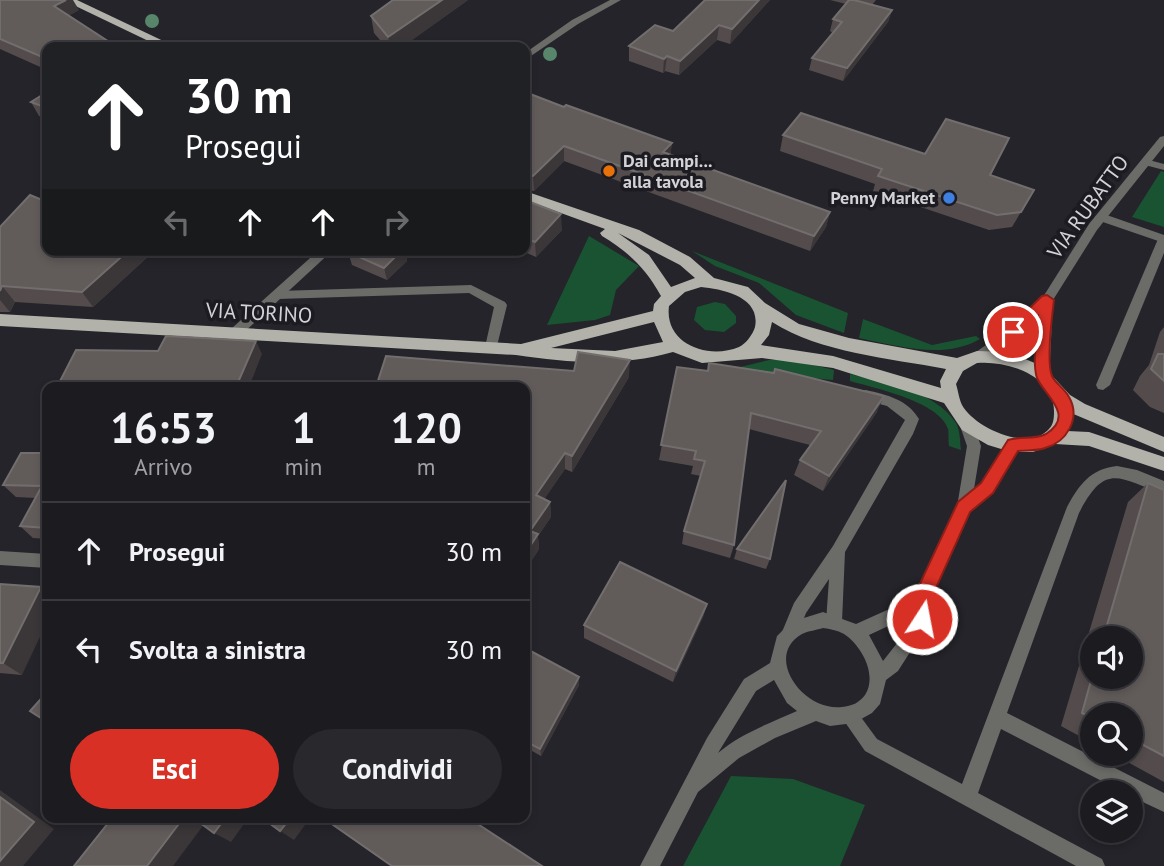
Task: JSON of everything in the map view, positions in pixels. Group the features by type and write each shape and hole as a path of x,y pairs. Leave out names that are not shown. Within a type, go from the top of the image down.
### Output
{"main road":[{"path":"68,0 159,42"},
{"path":"530,197 628,244 654,267 668,295"},
{"path":"570,214 634,233 685,261 708,281 740,289 762,308 794,328 849,344 959,365 977,358 1012,360 1044,376 1063,400 1066,414 1063,426 1054,437"},
{"path":"708,281 679,288 668,295 662,304 659,314 661,325 675,345 702,357 732,357 745,352 757,344 764,332 762,308"},
{"path":"516,349 596,333 659,314"},
{"name":"VIA TORINO","path":"0,320 516,349"},
{"path":"516,349 576,359 634,356 675,345"},
{"path":"745,352 792,355 842,366 948,398"},
{"path":"959,365 948,380 948,398 966,424 980,433 1014,445 1029,446 1054,437 1089,439 1164,464"},
{"path":"1063,400 1164,445"}],"street":[{"path":"530,54 575,22 617,0"},
{"name":"VIA RUBATTO","path":"1047,300 1101,217 1164,139"},
{"path":"1145,162 1164,167"},
{"path":"1101,217 1164,239 1103,385"},
{"path":"236,332 320,256"},
{"path":"278,295 471,289 500,305 491,347"},
{"path":"977,358 1013,332 1047,300"},
{"path":"1044,376 1043,338 1047,300"},
{"path":"790,632 812,588 838,551 912,419 897,405 849,392"},
{"path":"878,675 892,665 922,619 926,590 964,507 974,446 966,424"},
{"path":"964,507 987,488 1014,445"},
{"path":"967,797 1072,512 1090,482 1114,472 1126,472 1164,488"},
{"path":"834,622 838,551"},
{"path":"0,558 42,561"},
{"path":"854,632 891,619 911,607 926,590"},
{"path":"807,621 834,622 854,632 875,659 878,675 876,690 869,704 857,713 824,716 793,698 783,684 778,668 778,652 783,638 807,621"},
{"path":"650,866 713,744 750,685 778,668"},
{"path":"690,790 733,752 769,732 816,712"},
{"path":"849,715 871,745 1095,866"},
{"path":"997,717 1164,803"}],"green space":[{"path":"1161,171 1164,172 1164,227 1132,217"},
{"path":"589,236 639,266 616,290 610,315 595,320 547,325"},
{"path":"692,251 848,313 844,333 796,315 759,283 715,266"},
{"path":"715,302 725,304 736,316 736,323 724,332 705,330 694,320 697,307"},
{"path":"863,319 932,345 976,336 980,339 951,349 905,347 859,338"},
{"path":"769,360 793,360 834,370 833,380 728,370"},
{"path":"850,374 908,390 935,403 956,423 961,450 949,446 948,429 943,419 933,411 890,392 850,381"},
{"path":"731,776 793,779 865,805 840,866 683,866"}],"building":[{"path":"0,0 66,0 54,6 109,42 42,42 42,57 0,39"},
{"path":"393,0 442,0 388,37 371,16"},
{"path":"705,0 759,0 732,29 719,25 680,61 667,56 664,59 629,46 655,25 673,31"},
{"path":"849,0 892,10 847,68 812,58 842,22 833,19"},
{"path":"530,94 672,143 663,152 830,212 814,236 564,146 533,176 530,175"},
{"path":"42,95 42,106 31,102"},
{"path":"801,113 925,154 946,119 1009,138 990,175 1034,190 1021,212 997,215 878,176 882,169 783,135"},
{"path":"30,195 42,200 42,256 122,256 82,292 2,286 0,291 0,227"},
{"path":"530,202 561,214 535,242 530,240"},
{"path":"357,256 396,256 384,268"},
{"path":"166,336 256,341 238,382 60,382 76,350 158,351"},
{"path":"578,352 630,360 572,456 565,453 536,495 550,502 530,531 530,382 378,382 386,356 574,371"},
{"path":"1158,354 1164,354 1164,381 1151,369"},
{"path":"709,363 774,373 775,369 884,396 829,476 800,460 821,431 751,413 734,545 684,531 705,461 694,459 696,451 661,445 677,367 708,371"},
{"path":"21,453 42,453 42,486 3,485"},
{"path":"786,480 770,559 737,549"},
{"path":"1148,483 1164,490 1164,756 1143,745 1143,703 1085,703 1089,689 1143,689 1143,626 1107,626"},
{"path":"42,486 42,528 20,526"},
{"path":"530,531 538,534 530,546"},
{"path":"620,562 707,604 676,671 584,625"},
{"path":"0,584 41,587 3,663 0,663"},
{"path":"530,651 579,677 540,749 530,744"},
{"path":"42,698 42,719 30,711"},
{"path":"0,797 34,822 0,861"},
{"path":"108,823 179,823 147,866 74,866"},
{"path":"200,823 222,823 214,833"},
{"path":"269,823 286,823 280,831"},
{"path":"331,823 476,823 542,866 392,866"}],"place":[{"name":"Dai campi... alla tavola","path":"609,171"},
{"name":"Penny Market","path":"949,198"}],"route":[{"path":"922,619 926,590 964,507 987,488 1014,445 1043,443 1054,437 1063,426 1066,414 1063,400 1044,376 1043,338 1047,300 1013,332"}]}
